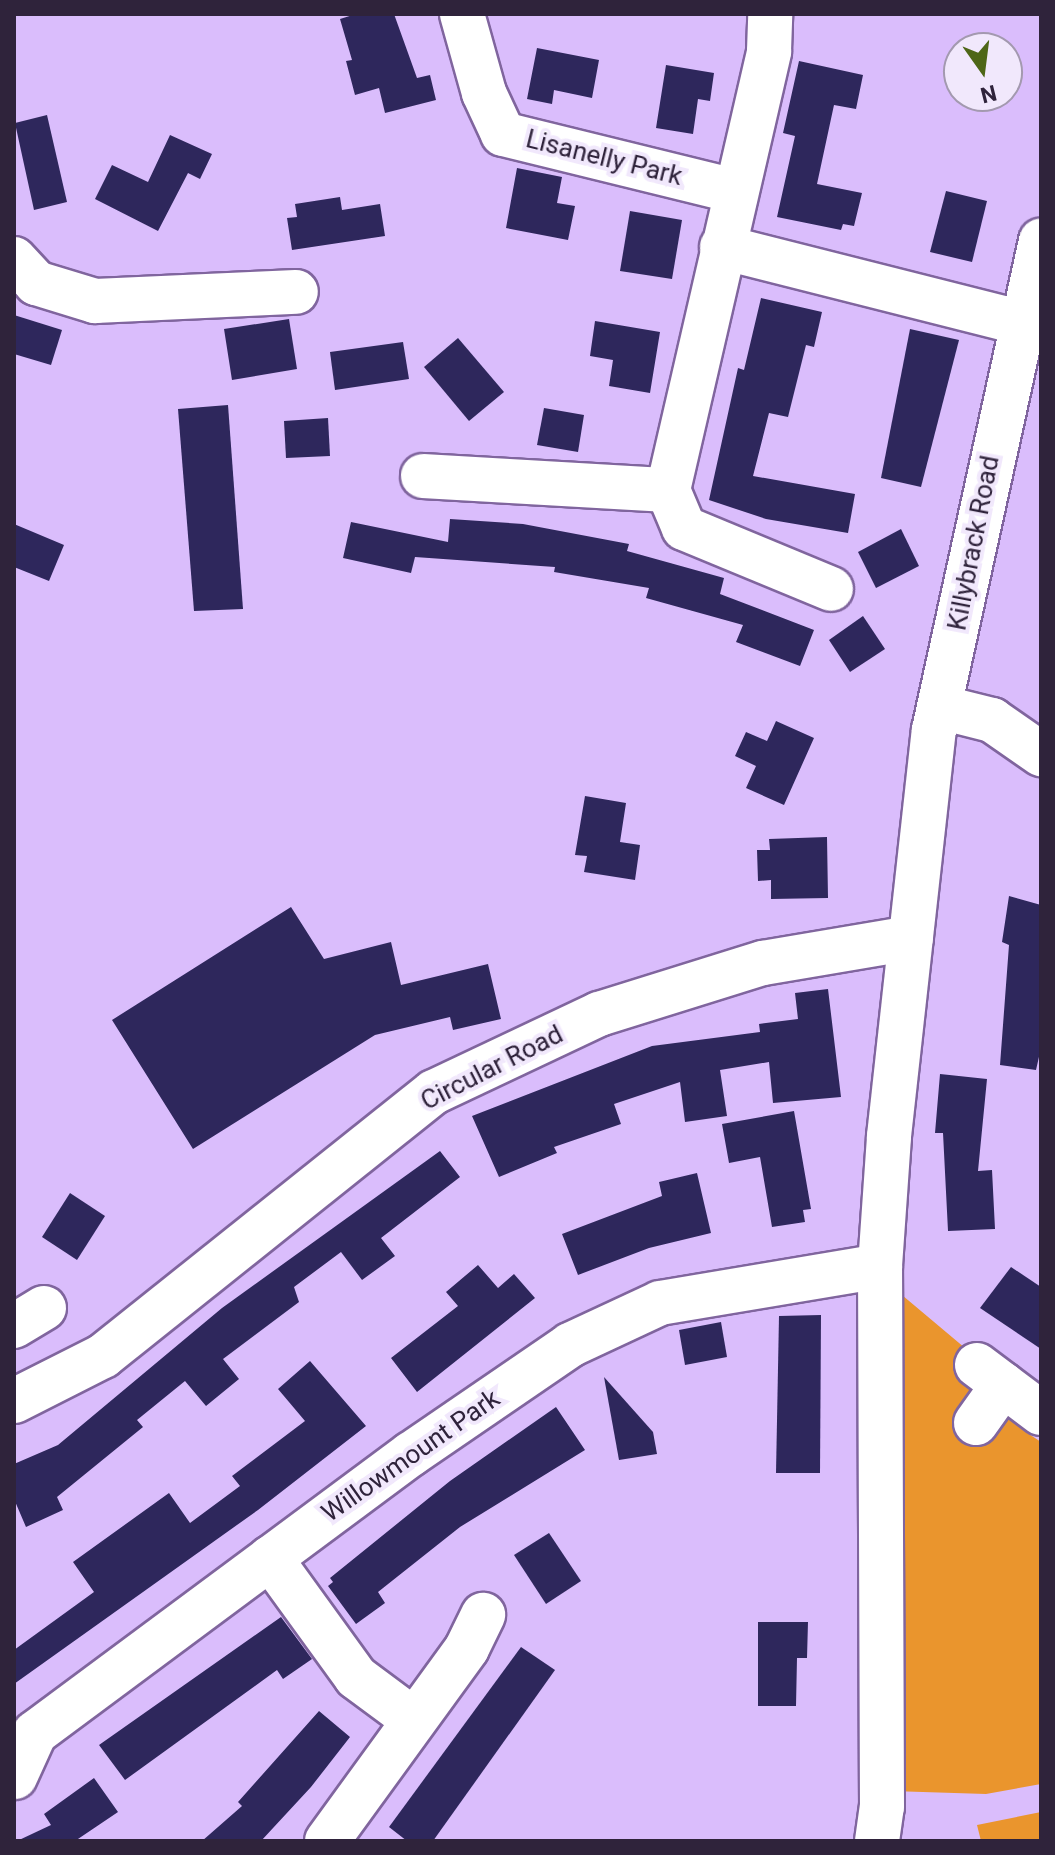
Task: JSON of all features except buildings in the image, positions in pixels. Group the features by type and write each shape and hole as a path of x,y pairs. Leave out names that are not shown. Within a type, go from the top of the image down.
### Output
{"street":[{"name":"Lisanelly Park","path":"462,14 484,93 503,134 735,191"},
{"path":"770,14 769,51 668,490 684,528 831,589"},
{"name":"Killybrack Road","path":"877,1841 882,1807 880,1266 911,938 940,707 1024,385 1022,323 1041,241"},
{"path":"722,247 1022,323"},
{"path":"14,259 36,283 95,301 296,292"},
{"path":"423,476 668,490"},
{"path":"940,707 992,720 1041,754"},
{"name":"Circular Road","path":"14,1401 103,1356 434,1092 599,1014 763,963 911,938"},
{"name":"Willowmount Park","path":"15,1777 35,1733 270,1558 570,1345 660,1303 880,1266"},
{"path":"976,1423 990,1375 1041,1413"},
{"path":"270,1558 356,1677 414,1720"},
{"path":"327,1841 467,1648 483,1615"}],"shaded area":[{"path":"896,1290 965,1348 981,1388 954,1428 976,1443 1012,1412 1020,1428 1041,1442 1041,1784 986,1794 891,1791"},
{"path":"1041,1812 1041,1841 981,1841 977,1825"}]}
